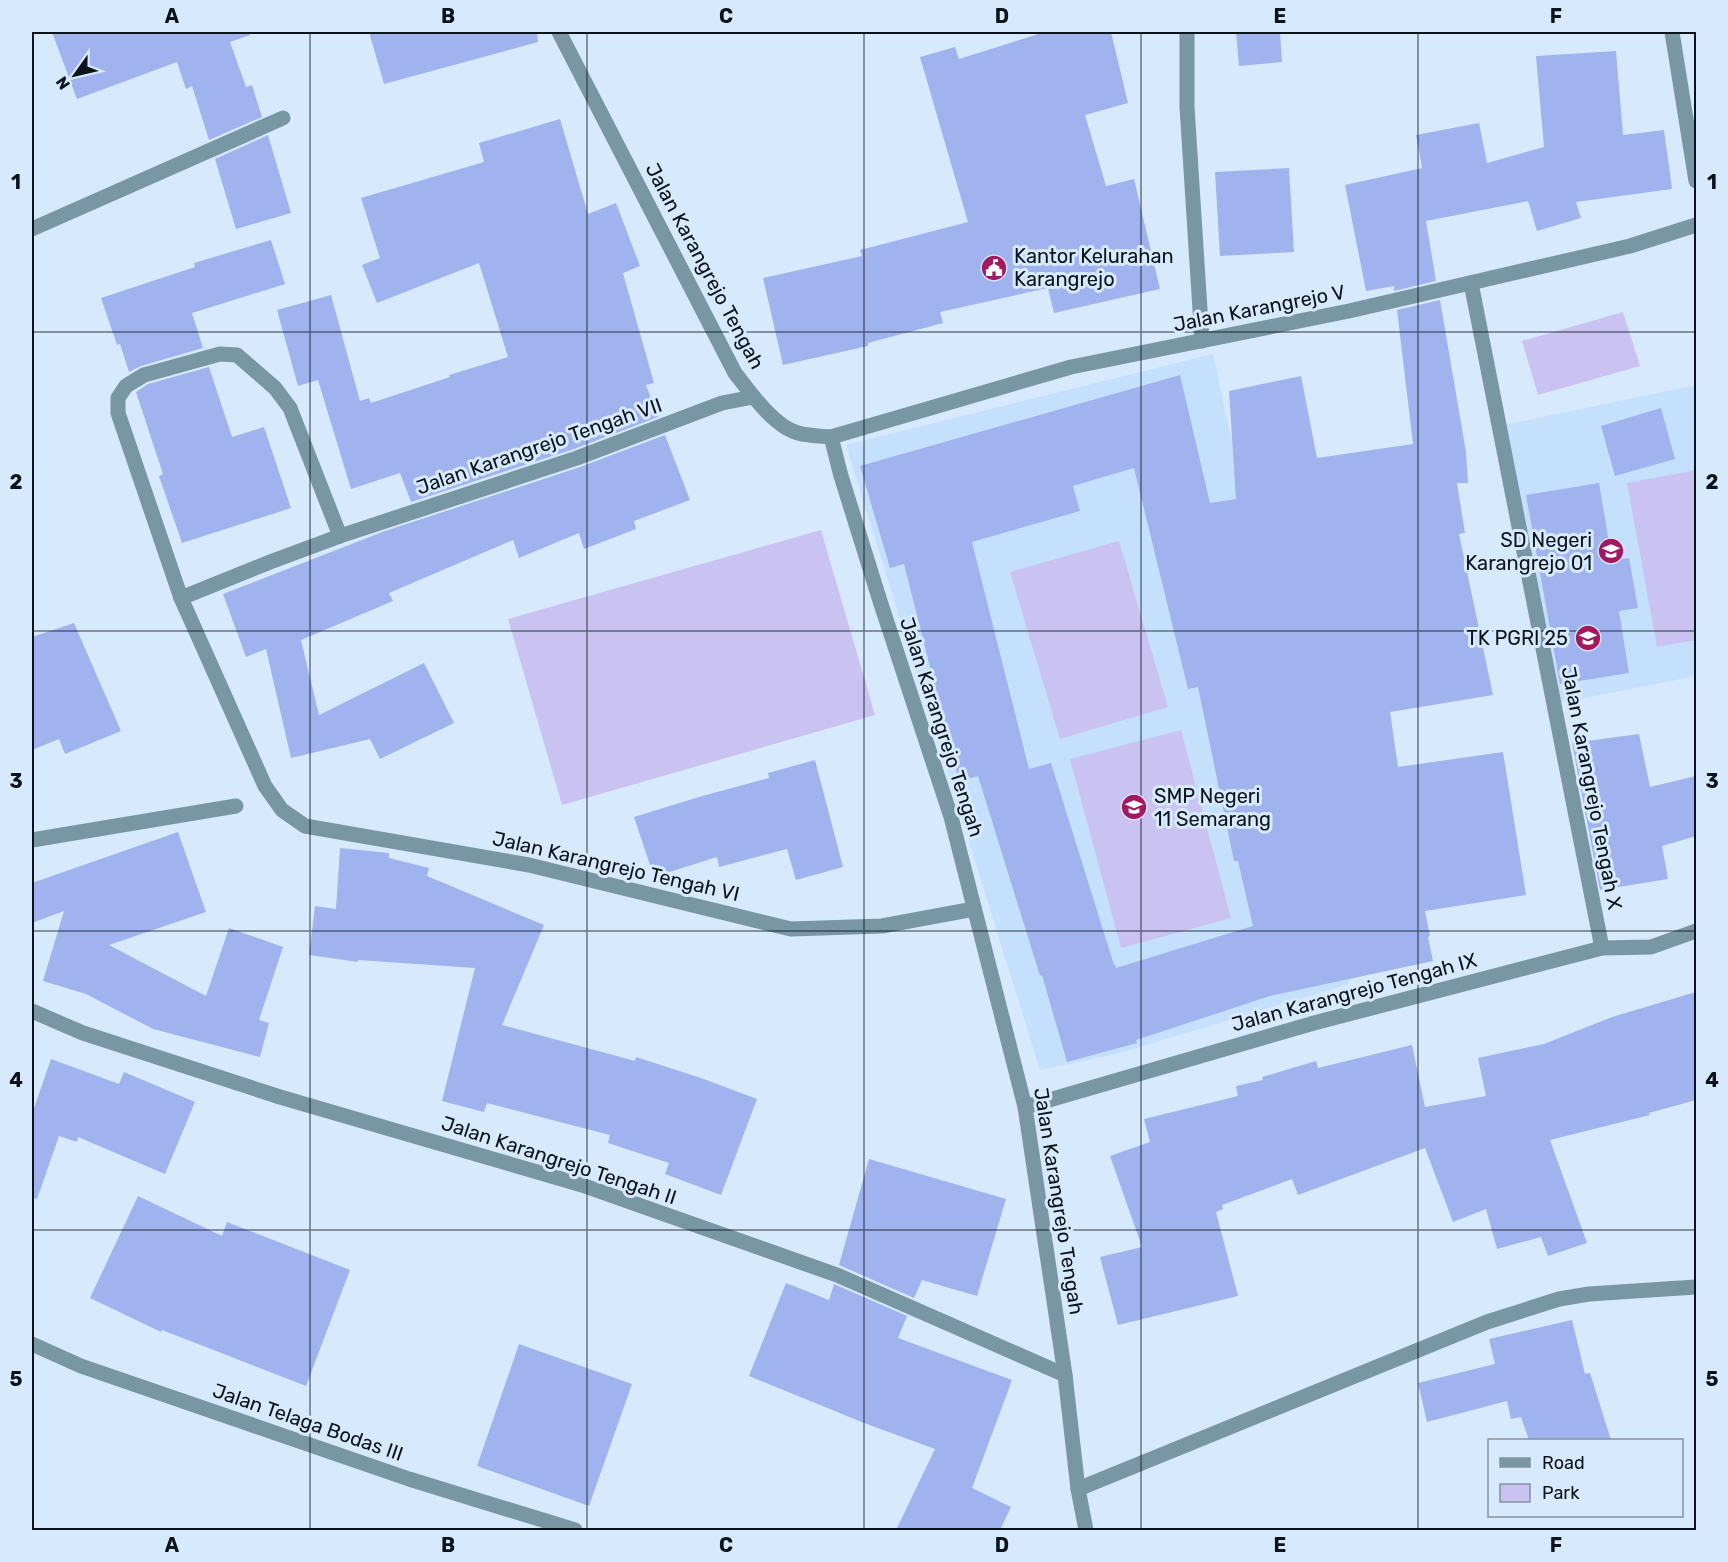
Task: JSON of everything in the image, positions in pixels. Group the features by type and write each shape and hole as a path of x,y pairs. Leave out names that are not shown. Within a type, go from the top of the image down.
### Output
{"street":[{"name":"Jalan Karangrejo Tengah","path":"559,32 735,373 774,419 796,433 831,437 880,601 951,817 1025,1107 1065,1375 1078,1489 1086,1530"},
{"path":"1187,32 1187,107 1202,340"},
{"path":"1672,32 1696,181"},
{"path":"32,229 283,118"},
{"name":"Jalan Karangrejo V","path":"831,437 1071,367 1349,311 1630,246 1696,225"},
{"name":"Jalan Karangrejo Tengah X","path":"1471,283 1602,948"},
{"path":"181,598 118,413 118,398 126,386 144,375 220,354 237,355 275,388 290,408 340,536"},
{"name":"Jalan Karangrejo Tengah VII","path":"181,598 340,536 577,458 722,403 753,397"},
{"name":"Jalan Karangrejo Tengah VI","path":"181,598 265,786 282,810 305,826 529,865 791,929 882,926 974,909"},
{"path":"32,840 236,806"},
{"name":"Jalan Karangrejo Tengah IX","path":"1025,1107 1314,1023 1602,948 1651,947 1696,932"},
{"name":"Jalan Karangrejo Tengah II","path":"32,1011 83,1033 269,1093 582,1185 837,1275 1065,1375"},
{"path":"1078,1489 1487,1322 1559,1299 1589,1294 1696,1287"},
{"name":"Jalan Telaga Bodas III","path":"32,1344 81,1366 409,1479 575,1530"}],"shaded area":[{"name":"SMP Negeri 11 Semarang","path":"1213,354 1349,984 1116,1054 1040,1070 846,445"},
{"name":"SD Negeri Karangrejo 01","path":"1696,385 1696,676 1559,703 1499,426"}],"green space":[{"path":"1623,312 1640,366 1538,395 1522,341"},
{"path":"1696,470 1696,640 1657,647 1627,483"},
{"path":"821,530 875,715 562,805 508,619"},
{"path":"1119,541 1168,707 1060,739 1010,572"},
{"path":"1181,730 1231,918 1121,948 1070,759"}],"building":[{"path":"52,32 249,32 250,35 230,42 246,87 252,85 262,117 209,140 192,86 186,89 177,62 77,99"},
{"path":"369,32 537,32 538,42 384,84"},
{"path":"1045,32 1111,32 1128,103 1085,115 1106,186 1134,179 1160,289 1054,313 1048,288 940,312 943,323 868,343 868,346 783,365 763,278 862,256 860,250 968,222 920,57 955,47 959,59"},
{"path":"1236,32 1280,32 1282,62 1239,66"},
{"path":"1616,51 1623,135 1664,130 1672,189 1576,202 1581,218 1537,231 1528,201 1426,221 1436,281 1394,291 1394,286 1366,291 1345,185 1422,168 1416,135 1479,123 1487,163 1544,147 1536,56"},
{"path":"560,119 588,214 616,203 640,266 623,273 654,383 646,385 658,417 574,449 411,502 400,473 351,489 318,380 298,386 277,310 331,295 360,401 369,398 371,403 508,357 479,263 377,303 362,265 380,258 361,198 484,162 479,143"},
{"path":"268,135 291,213 236,229 215,159"},
{"path":"1289,168 1294,252 1220,256 1215,172"},
{"path":"271,240 285,284 192,313 203,348 141,366 129,372 101,298 195,267 194,263"},
{"path":"1440,300 1466,452 1468,483 1457,483 1465,533 1459,534 1493,695 1390,712 1398,767 1503,752 1526,895 1425,911 1433,961 1270,996 1136,1040 1137,1043 1067,1062 1042,975 1040,976 978,776 959,781 904,564 890,568 860,466 1180,375 1210,503 1236,499 1229,391 1301,376 1317,458 1413,444 1397,310","holes":["1134,468 1188,689 1198,687 1234,861 1238,861 1253,926 1116,968 1051,763 1029,769 972,542 1080,511 1073,486"]},
{"path":"209,367 232,437 264,427 291,508 182,543 159,476 163,474 136,392 148,384"},
{"path":"1661,408 1675,459 1615,476 1601,426"},
{"path":"665,435 690,500 634,521 636,529 584,549 579,533 519,558 513,540 389,593 393,601 301,640 319,715 424,663 454,723 380,759 370,739 291,758 266,649 246,657 223,594 385,531 580,467"},
{"path":"1599,483 1612,560 1629,558 1638,608 1619,611 1629,673 1560,684 1526,495"},
{"path":"74,623 121,731 65,754 59,739 32,750 32,637"},
{"path":"1639,734 1650,787 1696,776 1696,836 1662,846 1668,879 1600,890 1572,743"},
{"path":"815,760 843,867 796,880 787,849 719,867 717,857 654,877 634,817 769,778 768,773"},
{"path":"178,832 206,912 109,945 206,996 229,928 283,947 259,1020 269,1023 260,1057 153,1029 86,994 43,981 64,911 32,923 32,883"},
{"path":"340,848 389,853 389,858 429,868 427,876 544,925 502,1025 635,1061 636,1057 757,1099 721,1195 665,1174 669,1163 608,1143 610,1135 487,1103 484,1112 442,1101 475,968 358,960 358,962 309,955 315,906 336,909"},
{"path":"1696,992 1696,1100 1649,1113 1650,1115 1550,1140 1587,1243 1548,1256 1541,1237 1497,1249 1486,1209 1453,1222 1425,1148 1298,1195 1292,1179 1222,1205 1223,1209 1216,1212 1238,1296 1118,1325 1100,1257 1142,1247 1110,1156 1150,1142 1144,1119 1238,1096 1236,1086 1263,1080 1262,1077 1316,1061 1318,1068 1412,1045 1425,1107 1486,1096 1478,1058 1544,1044 1612,1017"},
{"path":"51,1059 119,1084 124,1072 195,1102 165,1174 78,1137 77,1142 59,1136 37,1199 32,1198 32,1114"},
{"path":"869,1159 1006,1199 977,1296 922,1280 914,1298 839,1265"},
{"path":"138,1196 222,1236 227,1222 350,1270 306,1386 162,1330 161,1332 90,1298"},
{"path":"786,1283 829,1300 834,1284 907,1316 898,1338 1012,1380 972,1488 1011,1507 1000,1530 896,1530 935,1449 749,1376"},
{"path":"1572,1320 1585,1374 1590,1373 1611,1439 1529,1439 1521,1417 1511,1419 1507,1401 1427,1422 1418,1383 1495,1364 1489,1339"},
{"path":"519,1344 632,1384 589,1506 477,1466"}],"place":[{"name":"Kantor Kelurahan Karangrejo","path":"994,268"},
{"name":"SD Negeri Karangrejo 01","path":"1611,551"},
{"name":"TK PGRI 25","path":"1588,638"},
{"name":"SMP Negeri 11 Semarang","path":"1134,807"}]}
